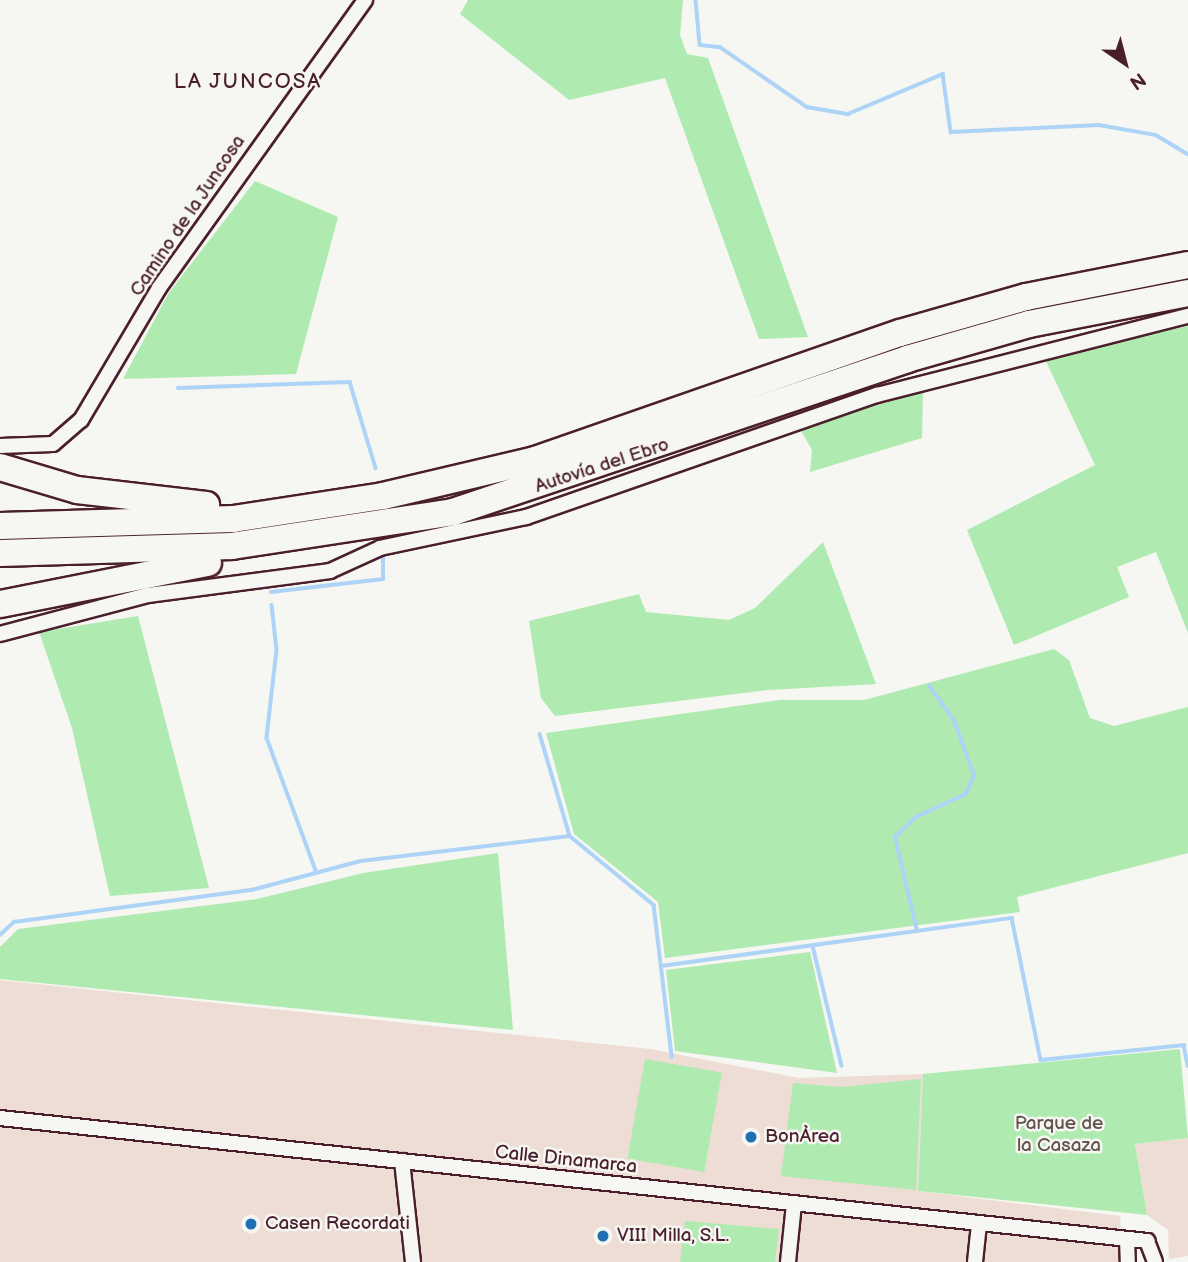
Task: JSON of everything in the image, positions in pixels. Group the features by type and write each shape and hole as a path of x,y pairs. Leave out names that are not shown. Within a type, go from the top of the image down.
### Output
{"highway":[{"name":"Autovía del Ebro","path":"0,526 233,519 383,496 535,460 913,330 1026,298 1188,265"},
{"name":"Autovía del Ebro","path":"0,553 156,552 359,531 555,482 944,349 1188,293"},
{"path":"0,467 77,490 167,503 383,496"},
{"path":"0,604 359,531"}],"street":[{"name":"Camino de la Juncosa","path":"0,446 53,444 81,420 159,288 365,0"},
{"path":"0,634 148,595 330,571 380,548 526,517 877,395 1188,316"},
{"name":"Calle Dinamarca","path":"0,1118 979,1226 1127,1239"},
{"path":"402,1161 413,1262"},
{"path":"788,1262 794,1204"},
{"path":"975,1262 979,1226"},
{"path":"1128,1262 1127,1239 1153,1245 1155,1262"}],"shaded area":[{"path":"0,980 650,1049 799,1078 923,1074 918,1191 1120,1216 1124,1262 0,1262"},
{"path":"1188,1138 1188,1256 1169,1259 1168,1230 1147,1215 1135,1144"}],"green space":[{"path":"468,0 683,0 680,35 687,54 708,58 808,337 759,339 665,78 569,100 460,14"},
{"path":"255,181 338,217 296,374 123,379 168,294"},
{"path":"1188,326 1188,633 1156,552 1117,567 1129,597 1014,645 967,530 1095,465 1044,357"},
{"path":"923,389 922,438 810,472 812,450 800,429"},
{"path":"823,542 876,684 768,690 555,716 541,698 529,621 639,594 646,612 729,620 755,608"},
{"path":"138,616 209,888 110,896 72,728 39,632"},
{"path":"1054,649 1069,660 1090,718 1114,726 1188,707 1188,853 1017,897 1020,912 665,958 658,902 574,834 546,733 780,700 864,700"},
{"path":"498,853 513,1030 0,979 0,947 18,929 257,899 363,873"},
{"path":"810,952 837,1073 675,1051 666,970"},
{"name":"Parque de la Casaza","path":"1180,1049 1188,1138 1135,1144 1147,1215 918,1191 923,1074"},
{"path":"645,1059 722,1073 704,1172 627,1158"},
{"path":"921,1079 916,1190 781,1176 793,1083 841,1087"},
{"path":"685,1221 779,1229 775,1262 680,1262"}],"waterway":[{"path":"696,0 700,45 720,47 807,107 848,114 943,74 951,132 1099,125 1156,135 1188,154"},
{"path":"178,388 350,382 376,468"},
{"path":"271,592 383,579 383,556"},
{"path":"272,605 277,650 267,738 317,873"},
{"path":"917,931 895,837 916,817 966,794 974,775 954,721 929,686"},
{"path":"540,734 570,836"},
{"path":"0,935 14,922 252,890 361,861 570,836 654,905 672,1057"},
{"path":"661,966 1012,918 1041,1060 1184,1045 1188,1066"},
{"path":"813,946 842,1066"}],"place":[{"name":"BonÀrea","path":"751,1137"},
{"name":"Casen Recordati","path":"251,1224"},
{"name":"VIII Milla, S.L.","path":"603,1236"}],"district":[{"name":"LA JUNCOSA","path":"248,82"}]}
